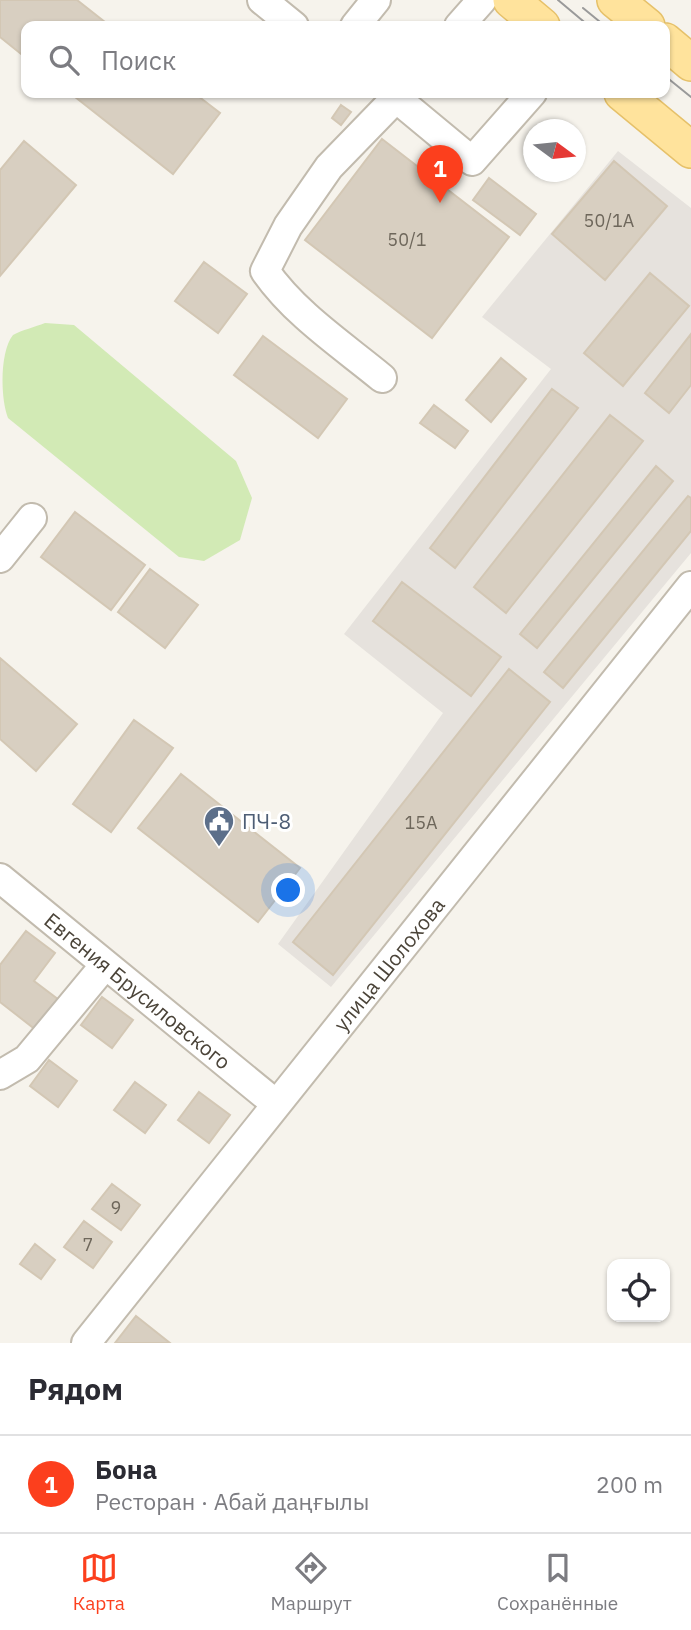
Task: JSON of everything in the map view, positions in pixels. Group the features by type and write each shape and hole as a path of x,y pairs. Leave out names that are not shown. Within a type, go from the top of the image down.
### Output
{"main road":[{"path":"511,0 536,21"},
{"path":"615,0 640,21"},
{"path":"670,45 691,63"},
{"path":"628,98 691,150"}],"street":[{"path":"262,0 288,21"},
{"path":"359,21 376,0"},
{"path":"463,21 482,0"},
{"path":"382,378 294,305 278,290 265,271 288,226 329,167 396,98"},
{"path":"402,98 472,161 528,98"},
{"path":"0,558 32,518"},
{"name":"улица Шолохова","path":"86,1343 691,586"},
{"name":"Евгения Брусиловского","path":"0,878 276,1104"},
{"path":"0,1075 27,1059 105,965"}],"shaded area":[{"path":"618,151 691,208 691,553 331,987 278,944 443,713 344,634 551,369 482,317"}],"green space":[{"path":"45,323 74,325 236,461 252,498 240,540 204,561 179,557 8,418 3,375 9,342 13,335"}],"building":[{"path":"0,0 77,0 104,21 21,21 21,54 0,37"},
{"path":"76,98 200,98 220,113 173,174"},
{"path":"341,105 351,112 341,125 332,118"},
{"path":"382,139 509,237 432,338 305,240"},
{"path":"24,141 76,185 0,276 0,170"},
{"path":"614,161 667,206 605,280 552,234"},
{"path":"489,178 536,214 520,235 473,200"},
{"path":"204,262 247,294 218,333 175,301"},
{"path":"650,273 689,306 623,386 584,353"},
{"path":"691,334 691,385 669,413 645,393"},
{"path":"263,336 347,399 318,438 234,375"},
{"path":"501,358 526,379 491,422 466,400"},
{"path":"552,389 578,408 455,568 430,548"},
{"path":"434,405 468,431 455,448 420,423"},
{"path":"610,415 643,441 506,613 474,587"},
{"path":"656,466 673,481 537,648 520,634"},
{"path":"688,496 691,498 691,531 563,688 544,672"},
{"path":"75,512 145,565 111,610 41,557"},
{"path":"150,569 198,605 165,648 118,612"},
{"path":"402,582 501,657 471,696 373,621"},
{"path":"0,658 77,724 36,771 0,739"},
{"path":"509,669 550,702 333,975 293,942"},
{"path":"134,720 173,748 111,832 73,804"},
{"name":"ПЧ-8","path":"181,774 300,868 258,922 138,828"},
{"path":"26,931 55,953 34,981 59,1000 36,1030 0,1002 0,965"},
{"path":"102,997 133,1020 112,1048 81,1025"},
{"path":"49,1060 77,1081 58,1107 30,1086"},
{"path":"135,1082 166,1105 145,1133 114,1110"},
{"path":"199,1092 230,1115 209,1143 178,1120"},
{"path":"112,1184 140,1205 121,1230 92,1209"},
{"path":"84,1221 112,1242 93,1268 64,1247"},
{"path":"35,1244 55,1260 41,1279 20,1264"},
{"path":"136,1316 170,1343 115,1343"}],"tram line":[{"path":"558,0 583,21"},
{"path":"583,8 599,21"},
{"path":"670,80 691,97"}],"place":[{"name":"Бона","path":"440,203"},
{"name":"ПЧ-8","path":"219,848"}]}
